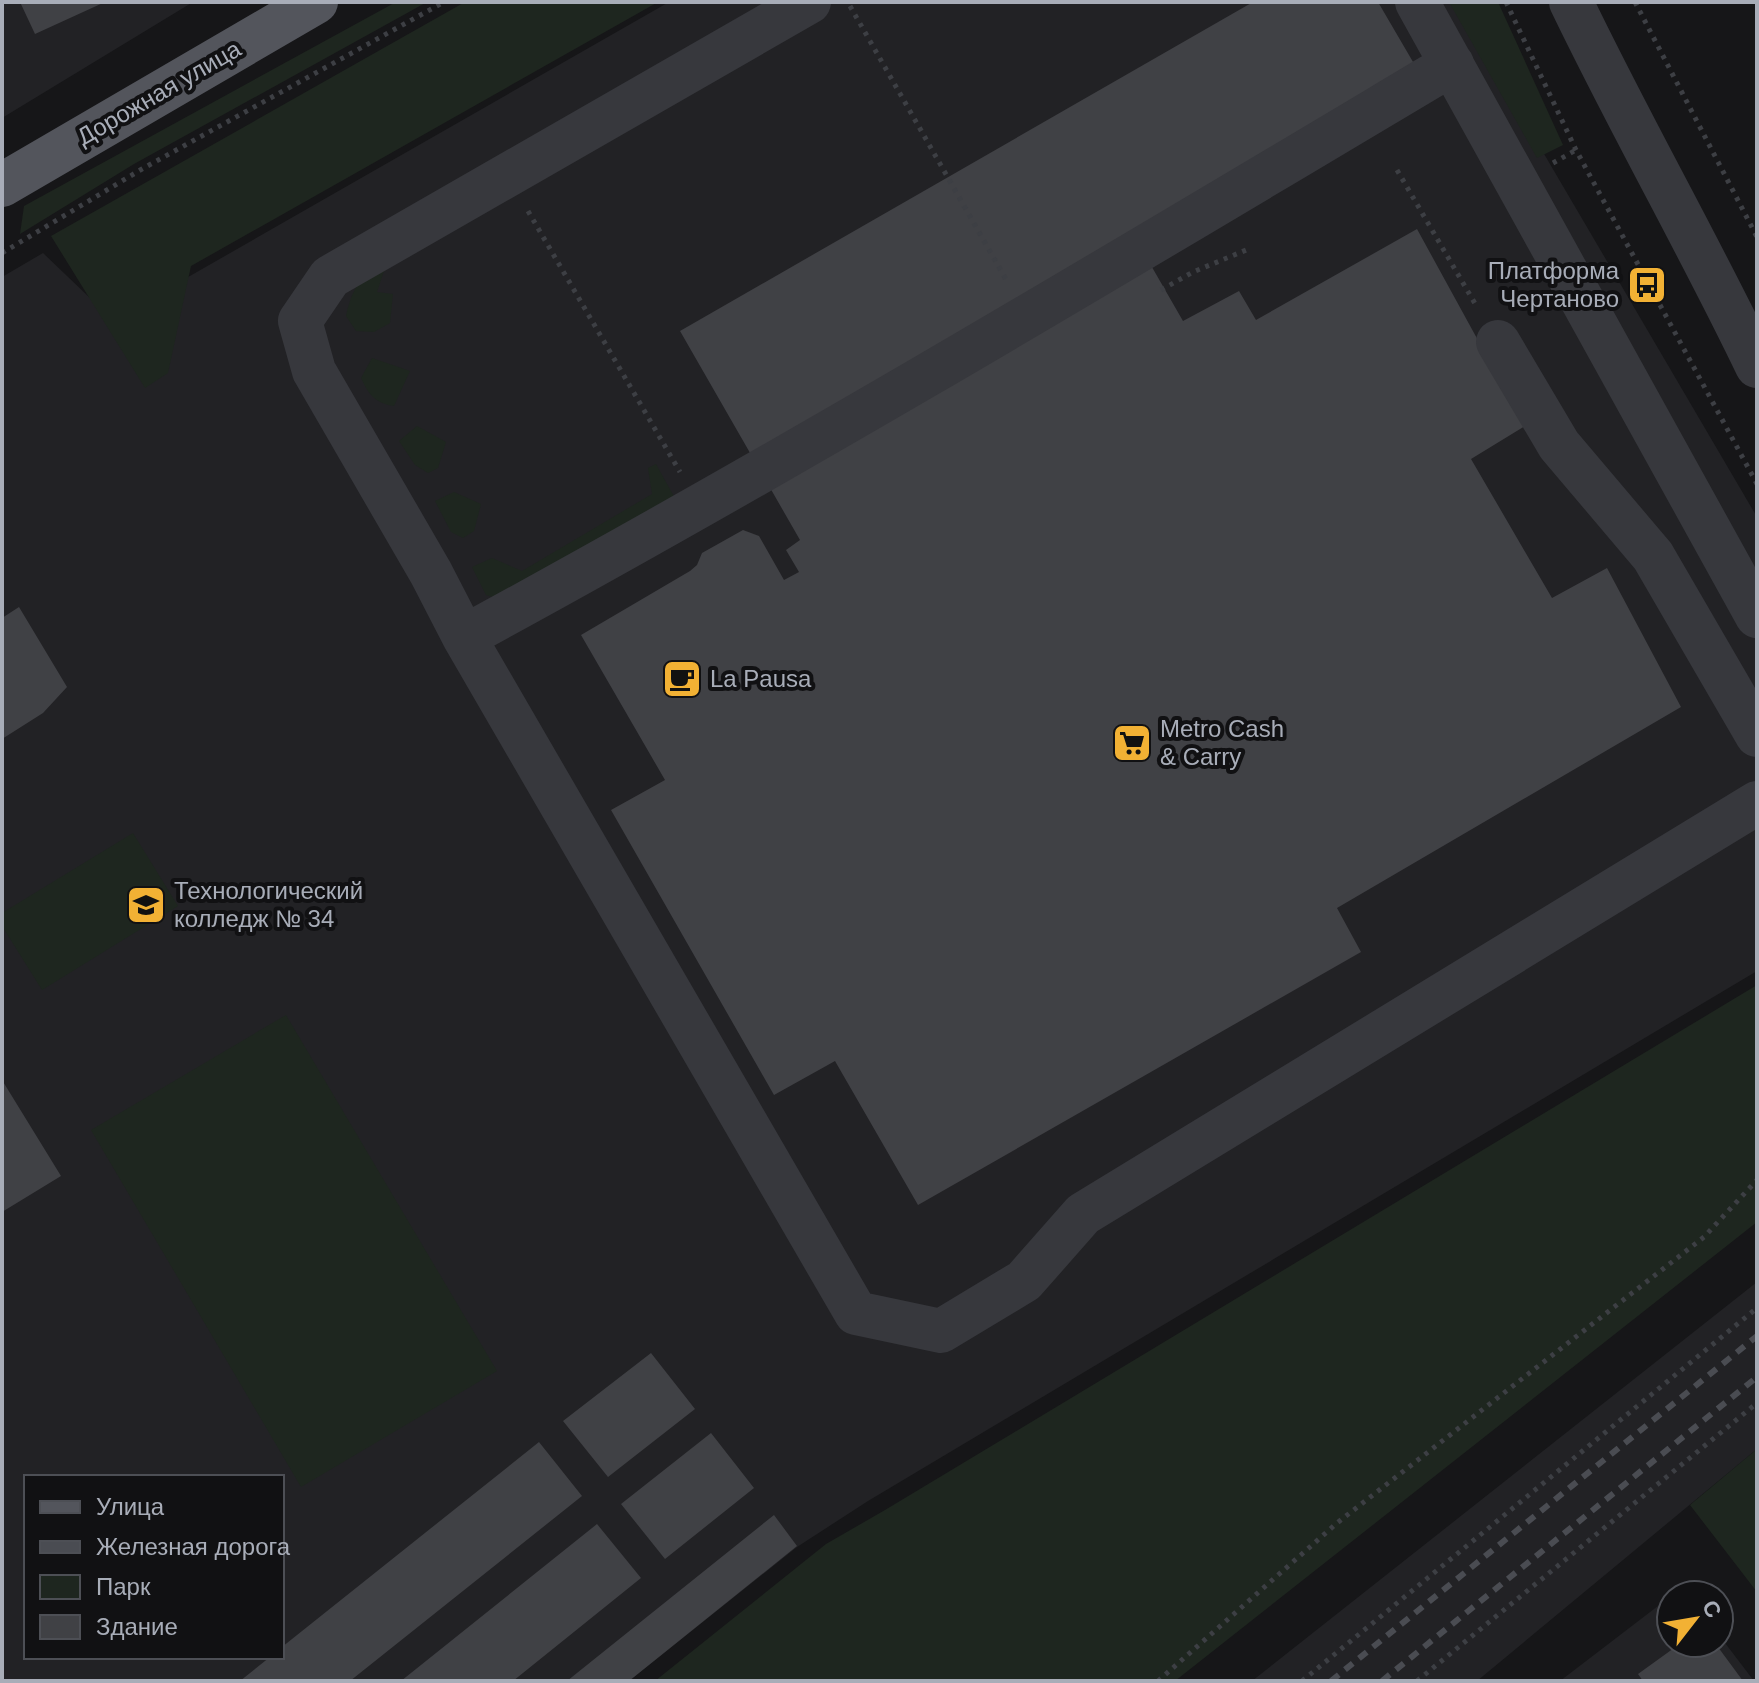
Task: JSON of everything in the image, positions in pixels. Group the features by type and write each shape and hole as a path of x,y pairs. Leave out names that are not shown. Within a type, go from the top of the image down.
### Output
{"main road":[{"name":"Дорожная улица","path":"2,185 316,2"}],"street":[{"path":"809,2 330,277 300,321 314,371 431,573 464,637 856,1313 941,1331 1024,1281 1083,1214 1757,803"},
{"path":"1417,2 1757,616"},
{"path":"1571,2 1615,93 1703,255 1757,366"},
{"path":"464,637 700,507 1452,64"},
{"path":"1498,342 1559,445 1653,556 1757,735"}],"path":[{"path":"2,253 142,169 444,2"},
{"path":"848,2 1027,317"},
{"path":"1506,2 1576,150 1757,484"},
{"path":"1635,2 1757,237"},
{"path":"1397,170 1498,342"},
{"path":"507,176 700,507"},
{"path":"1158,1681 1337,1523 1704,1237 1757,1180"},
{"path":"1302,1681 1757,1308"},
{"path":"1417,1681 1757,1403"}],"shaded area":[{"path":"2,2 193,2 2,118"},
{"path":"669,2 1455,2 1757,517 1757,971 868,1501 797,1547 629,1681 2,1681 2,277 43,253 113,320"},
{"path":"1757,1282 1757,1449 1477,1681 1252,1681"},
{"path":"1655,1608 1655,1659 1735,1659 1735,1656 1754,1681 1560,1681"}],"green space":[{"path":"396,2 427,2 134,164 20,234 24,206"},
{"path":"465,2 658,2 191,266 168,373 145,388 51,236"},
{"path":"1449,2 1498,2 1563,145 1537,158"},
{"path":"387,262 377,292 393,294 390,323 374,332 356,331 346,316 355,290 364,278"},
{"path":"372,358 410,371 394,406 373,397 361,378"},
{"path":"417,426 446,442 438,468 428,473 415,465 399,441"},
{"path":"656,464 677,502 502,600 486,595 472,567 492,558 522,571 652,494 648,468"},
{"path":"454,492 481,504 474,531 463,538 451,532 435,501"},
{"path":"133,833 178,906 42,990 2,926 2,913"},
{"path":"1757,985 1757,1222 1175,1681 655,1681 826,1544"},
{"path":"286,1015 497,1371 301,1487 91,1130"},
{"path":"1757,1449 1757,1592 1690,1505"}],"building":[{"path":"20,2 105,2 35,34"},
{"name":"Metro Cash & Carry","path":"1253,2 1378,2 1430,91 1145,255 1183,321 1239,291 1256,320 1417,229 1525,426 1471,459 1552,598 1607,568 1681,707 1337,908 1361,952 918,1205 835,1061 774,1095 611,810 665,780 581,635 690,571 697,565 702,553 743,530 759,536 784,580 799,572 786,550 800,540 680,331"},
{"path":"19,607 67,687 43,713 2,739 2,618"},
{"path":"2,1080 61,1176 2,1212"},
{"path":"651,1353 695,1409 608,1477 563,1421"},
{"path":"711,1433 754,1488 665,1559 621,1504"},
{"path":"539,1442 582,1496 350,1681 240,1681 268,1659 284,1659 284,1645"},
{"path":"774,1515 797,1546 629,1681 567,1681"},
{"path":"597,1524 641,1578 513,1681 401,1681"},
{"path":"1659,1659 1727,1659 1743,1681 1643,1681 1638,1674"}],"railway":[{"path":"1331,1681 1757,1336"},
{"path":"1382,1681 1757,1377"}],"place":[{"name":"Платформа Чертаново","path":"1647,285"},
{"name":"La Pausa","path":"682,679"},
{"name":"Metro Cash & Carry","path":"1132,743"},
{"name":"Технологический колледж № 34","path":"146,905"}]}
